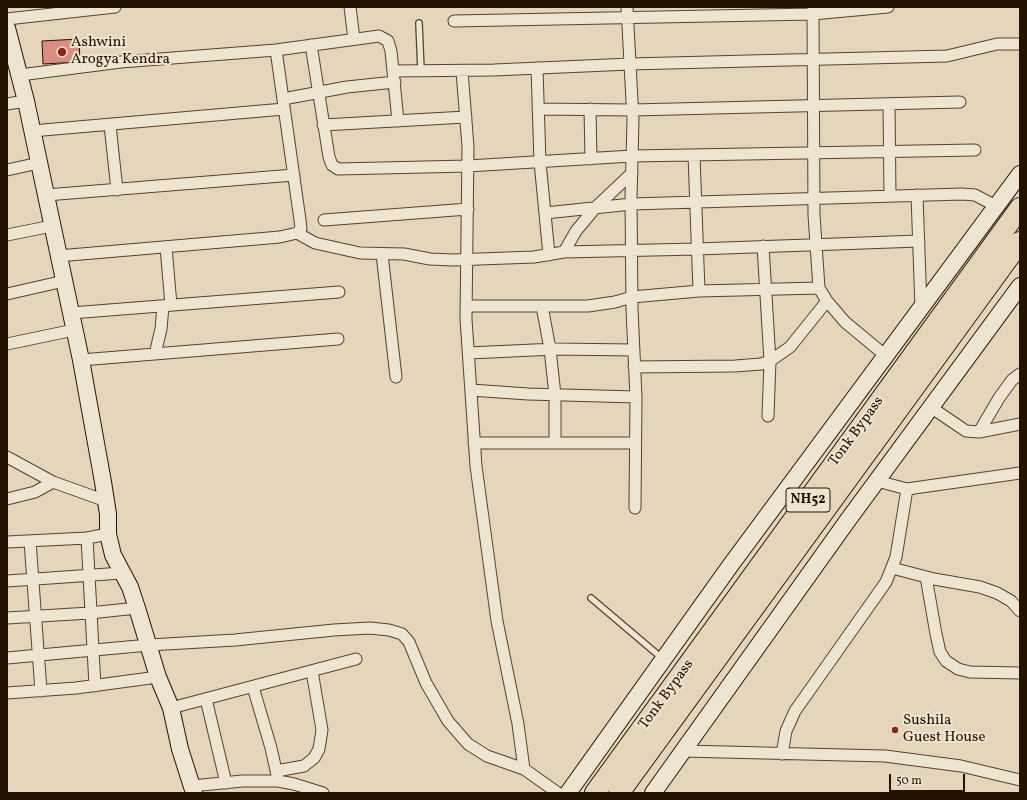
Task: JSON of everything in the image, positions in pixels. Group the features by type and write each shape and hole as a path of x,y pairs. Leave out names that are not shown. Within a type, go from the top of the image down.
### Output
{"highway":[{"name":"Tonk Bypass","path":"595,793 1020,208"},
{"name":"NH52","path":"619,793 1020,242"}],"street":[{"path":"7,19 115,7"},
{"path":"350,7 354,39"},
{"path":"454,21 627,12 813,10 888,7"},
{"path":"813,10 814,198 819,288 827,301 845,322 886,356"},
{"path":"627,12 632,110 632,297 636,397 635,508"},
{"path":"7,28 26,100 71,313 106,501 108,534 113,555 137,608 158,677 171,708 180,749 193,790 226,783 277,776 304,766 314,758 319,749 322,730 312,671"},
{"path":"20,75 121,62 276,50 354,39 373,37 384,38 388,41 391,51 398,121"},
{"path":"32,131 110,124 283,104 319,92 421,71 947,56 991,45 1020,44"},
{"path":"311,45 323,125 332,165 338,169 468,166 632,156 975,150"},
{"path":"276,50 300,220 300,229 297,233"},
{"path":"537,68 540,162 549,255"},
{"path":"462,71 468,166 468,260 466,306 476,466 497,621 518,724 524,769"},
{"path":"7,104 26,100"},
{"path":"538,109 632,110 960,102"},
{"path":"890,104 890,196"},
{"path":"590,110 591,159"},
{"path":"323,125 466,117"},
{"path":"110,124 117,190"},
{"path":"694,155 694,201 699,291"},
{"path":"7,170 39,163"},
{"path":"564,252 576,231 596,207 632,173"},
{"path":"568,793 730,566 1020,174"},
{"path":"46,196 294,175"},
{"path":"545,213 632,204 917,195 975,195 996,206"},
{"path":"917,195 921,308"},
{"path":"324,220 468,209"},
{"path":"7,236 52,226"},
{"path":"58,256 280,237 297,233 315,243 360,254 404,254 430,259 468,260 534,257 564,252 919,241"},
{"path":"763,246 767,289 770,361 768,416"},
{"path":"155,354 167,306 166,247"},
{"path":"382,254 396,377"},
{"path":"7,294 64,281"},
{"path":"653,793 1020,286"},
{"path":"466,306 588,306 615,302 632,297 699,291 819,288"},
{"path":"71,313 339,292"},
{"path":"634,367 735,366 761,364 770,361 790,347 827,301"},
{"path":"542,306 550,349 555,395 555,442"},
{"path":"7,344 74,330"},
{"path":"80,360 338,339"},
{"path":"469,353 550,349 634,350"},
{"path":"979,432 999,398 1012,380 1020,374"},
{"path":"471,390 555,395 636,397"},
{"path":"932,408 966,430 979,432 1020,424"},
{"path":"474,443 635,443"},
{"path":"7,457 53,482 106,501"},
{"path":"877,482 907,489 1020,473"},
{"path":"7,499 20,497 35,492 53,482"},
{"path":"782,754 786,731 795,711 886,582 896,557 907,489"},
{"path":"7,542 87,538 108,534"},
{"path":"87,538 94,686"},
{"path":"30,541 42,690"},
{"path":"892,568 926,577 980,587 997,593 1011,601 1020,611"},
{"path":"7,581 122,573"},
{"path":"926,577 940,652 946,661 958,669 970,672 1020,673"},
{"path":"7,618 90,613 137,608"},
{"path":"7,658 149,645 234,640 334,630 370,628 389,630 402,634 409,642 426,683 448,721 468,744 487,756 524,769 558,793"},
{"path":"171,708 356,659"},
{"path":"7,693 94,686 158,677"},
{"path":"253,687 271,748 277,776"},
{"path":"206,699 226,783"},
{"path":"684,751 885,756 961,766 1020,780"},
{"path":"277,776 294,784 323,793"}],"lane":[{"path":"419,23 421,71"},
{"path":"592,598 664,659"}],"building":[{"path":"79,39 80,62 43,64 42,41"}],"place":[{"name":"Ashwini Arogya Kendra","path":"62,52"},
{"name":"Sushila Guest House","path":"895,730"}]}
